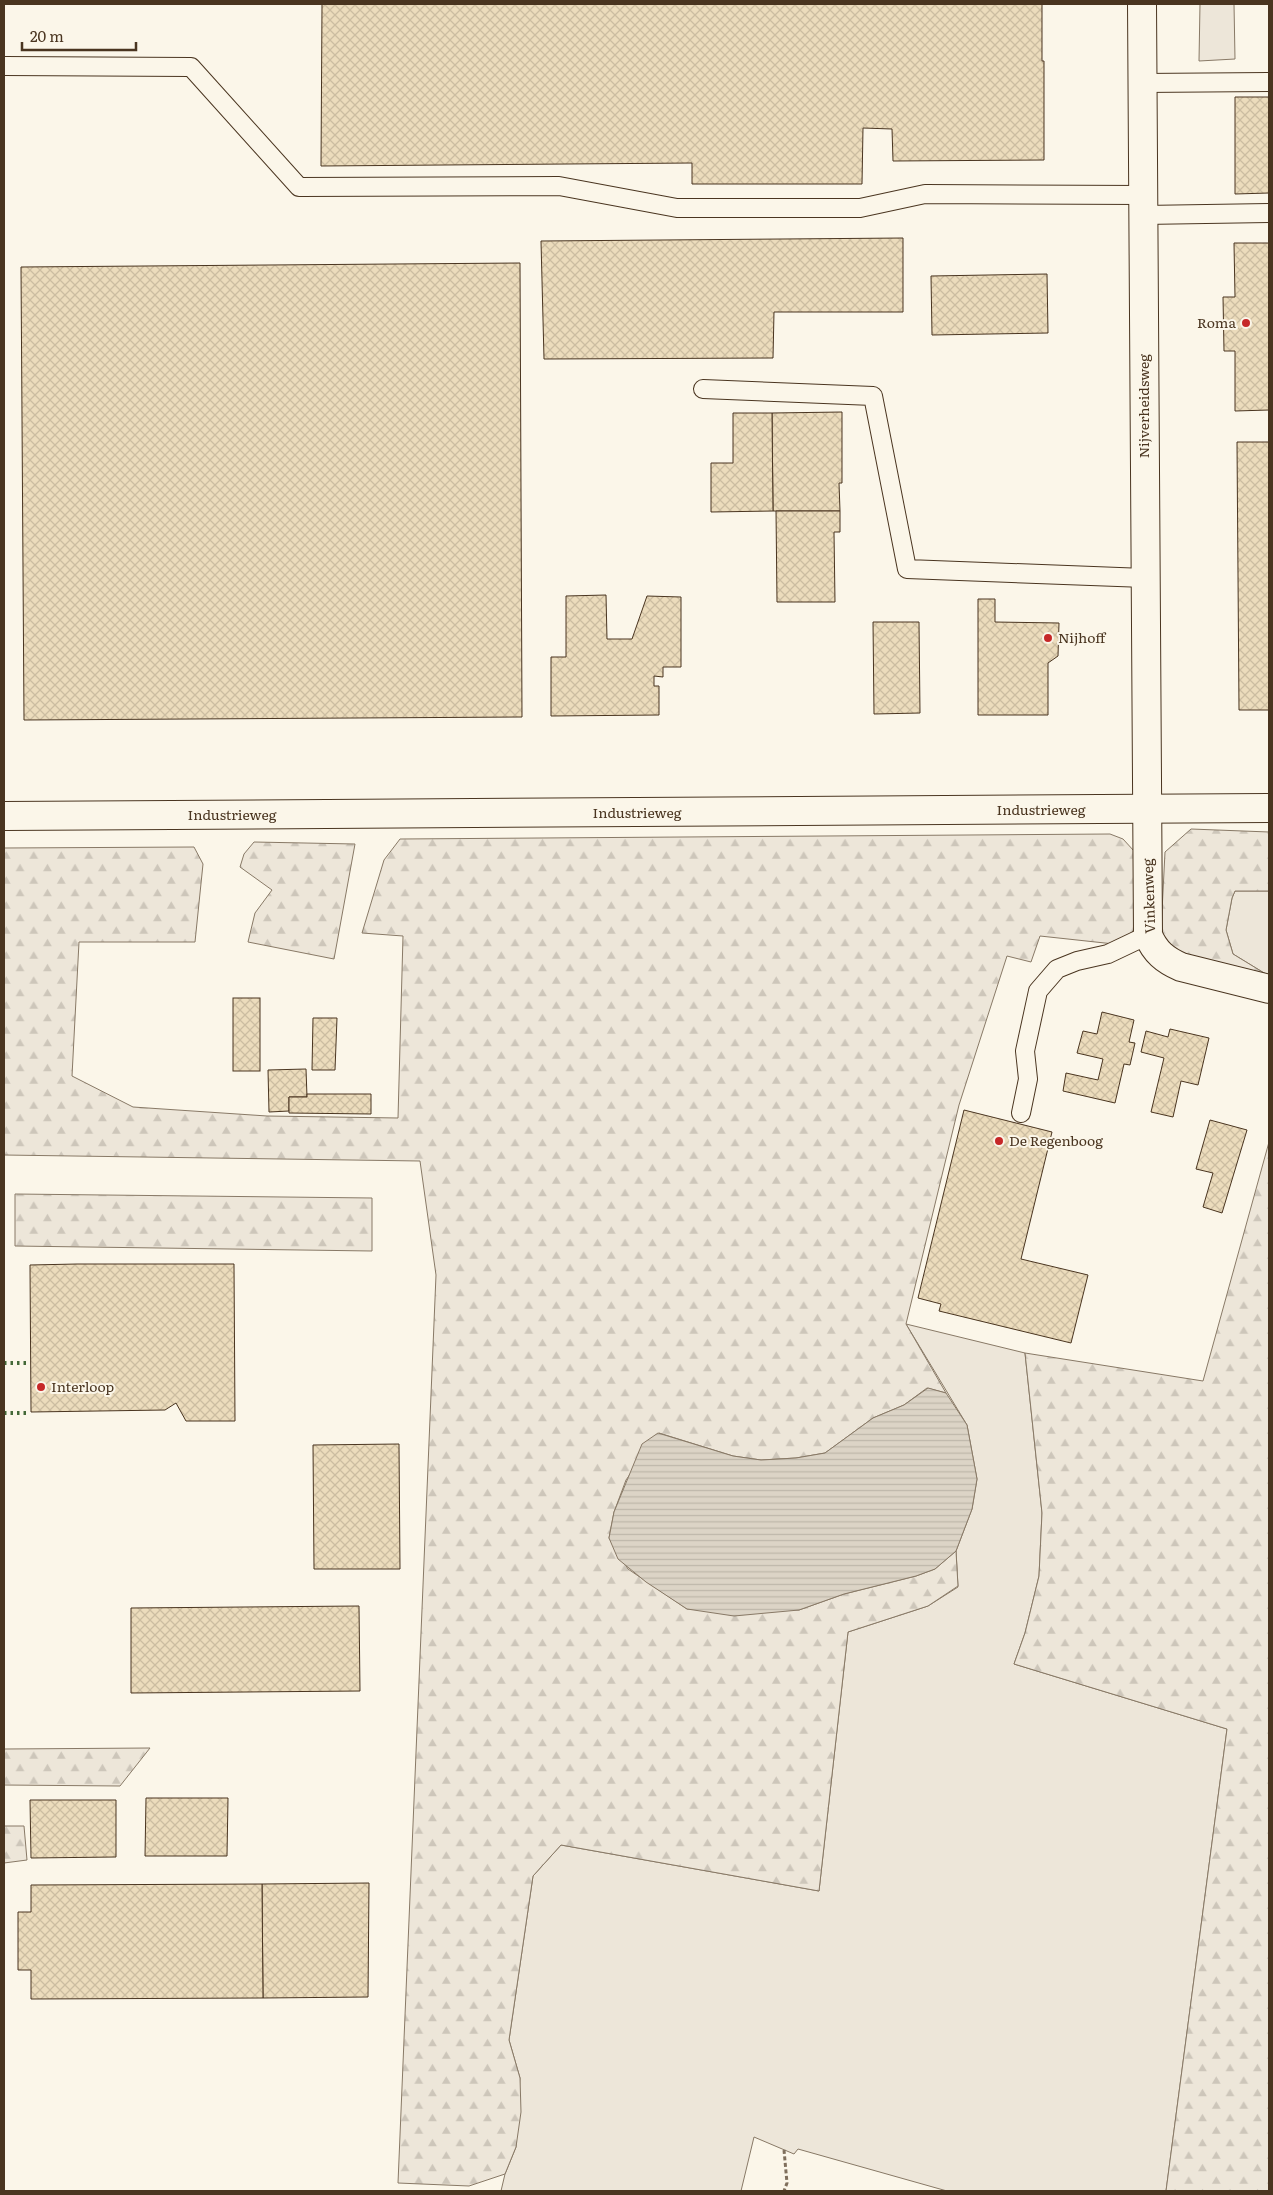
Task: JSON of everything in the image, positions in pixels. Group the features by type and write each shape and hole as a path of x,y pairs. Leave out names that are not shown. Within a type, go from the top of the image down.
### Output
{"street":[{"name":"Nijverheidsweg","path":"1142,4 1146,809"},
{"name":"Industrieweg","path":"4,816 1269,808"},
{"name":"Vinkenweg","path":"1146,809 1148,935 1152,945 1159,954 1175,964 1269,989"}],"lane":[{"path":"4,66 190,67 299,187 560,186 677,208 860,208 925,194 1269,213"},
{"path":"1142,83 1269,82"},
{"path":"702,390 872,396 907,569 1145,578"},
{"path":"1021,1113 1028,1079 1024,1051 1038,991 1057,969 1077,961 1108,954 1148,935"}],"path":[{"path":"784,2150 786,2183 784,2191"}],"green space":[{"path":"1200,4 1234,4 1235,59 1199,61"},
{"path":"1191,829 1269,832 1269,891 1235,891 1226,930 1233,954 1269,976 1171,951 1161,931 1165,852"},
{"path":"1110,834 1123,839 1134,851 1137,919 1133,931 1125,939 1114,944 1040,936 1031,962 1007,956 959,1105 906,1324 946,1393 927,1388 904,1405 873,1418 825,1453 796,1458 761,1460 733,1456 659,1433 626,1480 614,1512 609,1538 628,1569 687,1609 799,1610 844,1594 916,1576 935,1569 956,1551 958,1586 928,1606 848,1632 819,1891 561,1845 533,1876 509,2040 520,2078 521,2112 516,2147 505,2174 469,2186 398,2183 436,1275 420,1161 4,1155 4,848 194,847 203,864 195,942 79,942 72,1076 133,1107 267,1116 398,1118 403,936 362,933 384,860 400,839"},
{"path":"254,842 355,844 334,959 248,942 255,913 272,890 240,867 244,854"},
{"path":"1235,891 1269,891 1269,976 1233,954 1226,930"},
{"path":"1269,1142 1269,2191 1166,2191 1227,1729 1014,1664 1025,1633 1039,1576 1042,1513 1025,1353 1203,1381"},
{"path":"15,1194 372,1198 372,1251 15,1246"},
{"path":"906,1324 1025,1353 1042,1513 1039,1576 1025,1633 1014,1664 1227,1729 1166,2191 947,2191 798,2149 794,2154 754,2137 741,2191 501,2191 505,2174 516,2147 520,2078 509,2040 533,1876 561,1845 819,1891 848,1632 928,1606 958,1587 956,1551 972,1509 977,1479 967,1425"},
{"path":"150,1748 120,1786 4,1785 4,1749"},
{"path":"4,1826 24,1826 27,1860 4,1863"}],"shaded area":[{"path":"928,1388 946,1393 967,1425 977,1479 972,1509 956,1551 935,1569 916,1576 844,1594 799,1610 734,1616 687,1609 646,1582 618,1559 609,1538 614,1512 642,1444 658,1433 733,1456 761,1460 796,1458 825,1453 873,1418 904,1405"}],"building":[{"path":"322,4 1042,4 1044,160 893,161 892,129 863,128 862,184 692,184 692,163 321,166"},
{"path":"1235,97 1269,97 1269,193 1235,194"},
{"path":"903,238 903,312 774,312 773,358 544,359 541,241"},
{"path":"1234,243 1269,243 1269,410 1235,411 1235,351 1224,351 1223,297 1235,297"},
{"path":"520,263 522,717 24,720 21,267"},
{"path":"1047,274 1048,333 932,335 931,276"},
{"path":"842,412 842,483 839,483 840,511 773,511 772,413"},
{"path":"733,413 772,413 773,511 711,512 711,463 733,463"},
{"path":"1237,442 1269,442 1269,710 1239,710"},
{"path":"776,511 840,511 840,532 834,532 835,602 777,602"},
{"path":"606,595 607,639 632,639 647,596 681,597 681,667 663,667 663,677 654,676 654,686 659,686 659,715 551,716 551,657 566,657 566,596"},
{"path":"978,599 995,599 995,622 1059,623 1058,656 1048,663 1048,715 978,715"},
{"path":"873,622 919,622 920,713 874,714"},
{"path":"233,998 260,998 260,1071 233,1071"},
{"path":"1102,1012 1134,1020 1129,1042 1135,1043 1130,1065 1124,1064 1115,1103 1063,1091 1066,1073 1098,1080 1103,1059 1077,1053 1083,1031 1097,1034"},
{"path":"313,1018 337,1018 335,1070 312,1070"},
{"path":"1170,1029 1209,1038 1198,1085 1181,1081 1173,1117 1151,1112 1164,1058 1141,1052 1146,1031 1168,1037"},
{"path":"306,1069 307,1097 289,1097 289,1111 269,1112 268,1070"},
{"path":"307,1094 371,1094 371,1114 289,1113 289,1097 307,1097"},
{"path":"964,1110 1052,1132 1021,1259 1088,1275 1071,1343 939,1311 941,1304 918,1298"},
{"path":"1210,1120 1247,1130 1222,1213 1203,1207 1213,1173 1196,1169"},
{"path":"234,1264 235,1421 186,1421 176,1403 165,1410 31,1412 30,1265"},
{"path":"399,1444 400,1569 314,1569 313,1445"},
{"path":"359,1606 360,1691 131,1693 131,1608"},
{"path":"146,1798 228,1798 227,1856 145,1856"},
{"path":"30,1800 116,1800 116,1857 31,1858"},
{"path":"369,1883 368,1997 263,1998 262,1884"},
{"path":"262,1884 263,1998 31,1999 31,1970 18,1970 18,1912 31,1912 31,1885"}],"hedge":[{"path":"4,1363 27,1363"},
{"path":"4,1413 27,1413"}],"place":[{"name":"Roma","path":"1246,323"},
{"name":"Nijhoff","path":"1048,638"},
{"name":"De Regenboog","path":"999,1141"},
{"name":"Interloop","path":"41,1387"}]}
